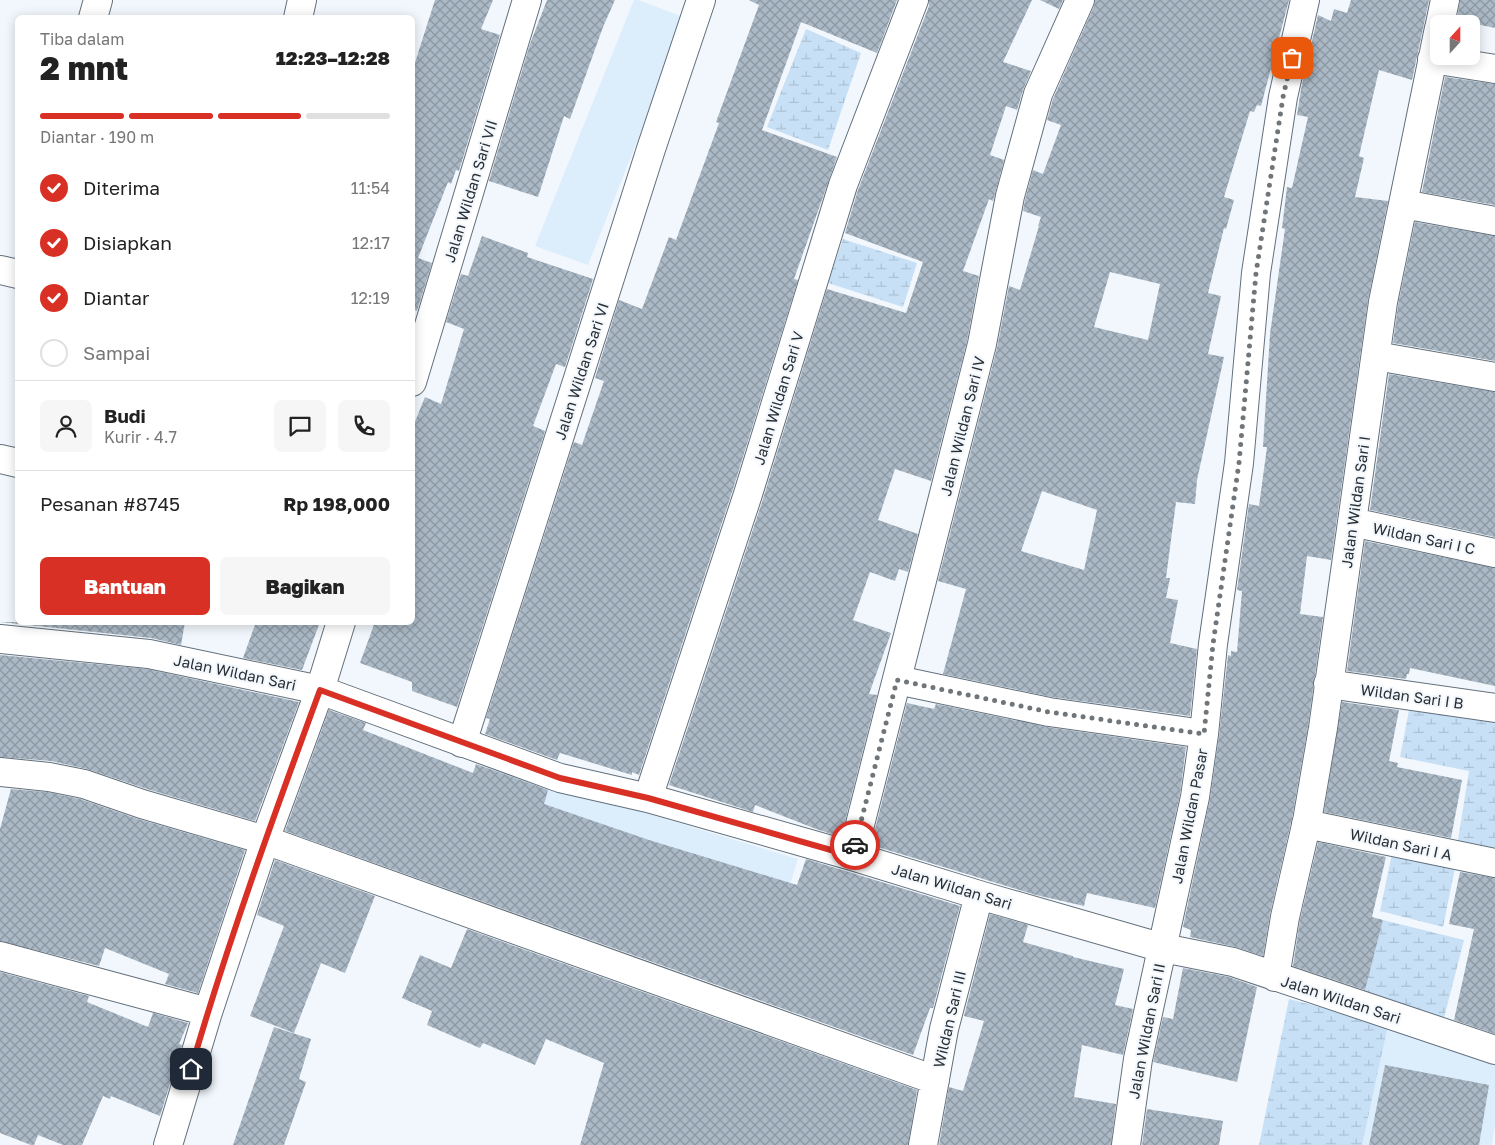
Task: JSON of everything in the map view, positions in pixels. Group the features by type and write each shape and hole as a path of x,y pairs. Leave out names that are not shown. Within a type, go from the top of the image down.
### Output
{"street":[{"path":"94,15 98,0"},
{"path":"299,15 302,0"},
{"name":"Jalan Wildan Sari VII","path":"415,372 526,0"},
{"name":"Jalan Wildan Sari VI","path":"462,743 701,0"},
{"name":"Jalan Wildan Sari V","path":"648,798 748,494 843,185 914,0"},
{"name":"Jalan Wildan Sari IV","path":"852,856 982,344 1010,196 1038,94 1080,0"},
{"name":"Jalan Wildan Pasar","path":"1163,948 1195,797 1204,734 1213,644 1239,463 1256,273 1283,97 1305,0"},
{"path":"1442,15 1445,0"},
{"name":"Jalan Wildan Sari I","path":"1275,977 1285,917 1306,824 1323,728 1383,302 1431,65"},
{"path":"1467,65 1495,69"},
{"path":"1403,204 1495,222"},
{"path":"0,270 15,273"},
{"path":"1376,356 1495,377"},
{"path":"0,459 15,462"},
{"name":"Wildan Sari I C","path":"1352,522 1495,553"},
{"path":"168,1145 208,1012 265,840 320,690 340,625"},
{"name":"Jalan Wildan Sari","path":"0,639 149,654 320,690 560,778 648,798 1163,948 1233,962 1495,1050"},
{"path":"897,680 1049,712 1204,734"},
{"name":"Wildan Sari I B","path":"1328,684 1495,708"},
{"path":"0,772 49,777 84,784 142,804 265,840 935,1080"},
{"name":"Wildan Sari I A","path":"1306,824 1495,863"},
{"name":"Wildan Sari III","path":"923,1145 944,1029 980,895"},
{"name":"Jalan Wildan Sari II","path":"1126,1145 1138,1059 1163,948"},
{"path":"0,956 208,1012"}],"shaded area":[{"path":"634,0 686,18 588,265 535,246"},
{"path":"493,767 798,859 773,939 467,834"},
{"path":"1384,1021 1495,1059 1495,1124 1492,1145 1359,1145"}],"green space":[{"path":"806,29 861,53 828,150 767,127"},
{"path":"843,239 917,263 903,307 828,283"},
{"path":"1410,705 1495,720 1495,853 1457,846 1469,771 1400,757"},
{"path":"1393,849 1456,863 1443,927 1380,911"},
{"path":"1383,920 1464,940 1444,1018 1363,995"},
{"path":"1289,999 1388,1025 1362,1145 1259,1145"}],"building":[{"path":"435,0 493,0 481,29 500,35 459,171 456,170 451,184 448,182 418,258 432,263 417,311 415,310 415,63"},
{"path":"547,0 615,0 603,27 570,119 564,116 538,197 489,181 530,44"},
{"path":"749,0 897,0 877,53 801,22 762,130 837,157 794,279 798,280 733,489 639,775 632,772 632,775 560,753 557,760 485,734 490,719 486,718 574,442 582,445 604,381 595,378 619,300 642,309 669,237 676,240 719,123 716,122 759,5"},
{"path":"929,0 1032,0 1003,62 1031,71 1017,110 1006,106 990,155 1004,160 993,201 989,199 963,271 979,276 967,341 931,481 895,469 878,520 918,534 908,572 899,569 895,581 870,572 853,620 891,633 869,694 877,695 841,837 755,805 753,812 669,785 763,499 827,289 906,313 923,262 845,233 858,190 929,6"},
{"path":"1040,0 1063,0 1059,9"},
{"path":"1095,0 1289,0 1261,106 1257,105 1254,112 1250,111 1224,197 1234,200 1226,229 1224,228 1208,293 1221,296 1208,354 1224,357 1197,480 1195,504 1176,502 1166,578 1170,578 1166,598 1178,600 1170,643 1197,649 1190,716 1052,697 943,674 966,589 938,581 997,348 1009,286 1020,290 1039,226 1041,217 1023,211 1033,170 1043,174 1061,125 1047,120 1053,99","holes":["1110,272 1160,284 1148,340 1094,327","1042,491 1097,510 1084,570 1021,551"]},
{"path":"1351,0 1429,0 1412,80 1379,70 1359,156 1364,158 1355,197 1388,201 1368,300 1331,560 1307,556 1300,614 1323,617 1308,726 1292,818 1270,914 1263,956 1236,947 1190,937 1191,930 1183,927 1210,799 1228,655 1231,656 1231,651 1237,652 1242,591 1237,590 1249,504 1259,506 1267,447 1263,447 1270,334 1285,229 1282,228 1287,187 1292,188 1308,117 1297,115 1301,89 1318,15 1331,21 1334,9 1347,13"},
{"path":"1460,0 1495,0 1495,28 1480,25 1480,15 1458,15"},
{"path":"1445,77 1495,84 1495,205 1422,192"},
{"path":"1415,222 1495,236 1495,361 1393,343 1398,305"},
{"path":"482,236 528,253 527,257 593,279 565,367 556,364 533,426 545,431 457,707 412,691 412,682 360,663 374,625 415,625 415,422 425,397 441,404 464,329 446,322 461,274 468,276"},
{"path":"1389,374 1495,392 1495,537 1370,510"},
{"path":"1365,541 1495,568 1495,686 1410,668 1406,679 1347,671"},
{"path":"28,625 184,625 181,645 151,638"},
{"path":"255,625 319,625 302,670 243,658"},
{"path":"0,655 147,669 299,702 255,821 87,769 51,761 0,757"},
{"path":"1342,702 1399,710 1389,761 1398,763 1397,767 1462,780 1451,838 1324,812"},
{"path":"907,703 934,709 936,704 1047,727 1186,747 1180,794 1155,908 1087,893 1084,906 1036,895 871,845"},
{"path":"329,710 366,723 363,730 473,773 476,764 548,790 544,804 649,840 797,885 806,859 960,906 933,1008 930,1008 913,1055 285,831"},
{"path":"11,789 47,792 80,799 138,819 245,850 198,993 165,984 169,974 105,948 99,966 0,941 0,829"},
{"path":"1318,842 1386,857 1372,917 1383,920 1365,990 1293,966 1300,920"},
{"path":"275,860 375,896 345,973 321,963 294,1033 250,1016 284,926 257,915"},
{"path":"1460,872 1495,878 1495,1034 1454,1020 1474,929 1449,924"},
{"path":"990,914 1028,925 1023,942 1073,957 1124,969 1115,1005 1133,1009 1123,1055 1082,1045 1074,1097 1116,1104 1111,1145 939,1145 949,1087 963,1091 984,1021 964,1016"},
{"path":"467,929 917,1090 908,1145 580,1145 604,1063 546,1039 535,1065 483,1043 480,1048 427,1025 432,1011 402,998 420,955 451,968"},
{"path":"1183,968 1229,977 1257,987 1237,1082 1153,1062 1163,1017 1173,1019"},
{"path":"0,972 89,996 87,1002 148,1027 153,1013 188,1023 179,1044 182,1045 160,1116 111,1096 110,1099 103,1096 82,1145 63,1145 38,1135 34,1145 31,1145 0,1133"},
{"path":"274,1027 311,1039 299,1079 306,1082 284,1145 233,1145"},
{"path":"1385,1065 1489,1085 1479,1145 1369,1145"},
{"path":"1147,1109 1223,1121 1219,1145 1142,1145"}],"way so far":[{"path":"855,845 897,680 1049,712 1204,734 1213,644 1239,463 1256,273 1283,97 1292,58"}],"route":[{"path":"191,1069 265,840 320,690 560,778 648,798 852,856 855,845"}]}
